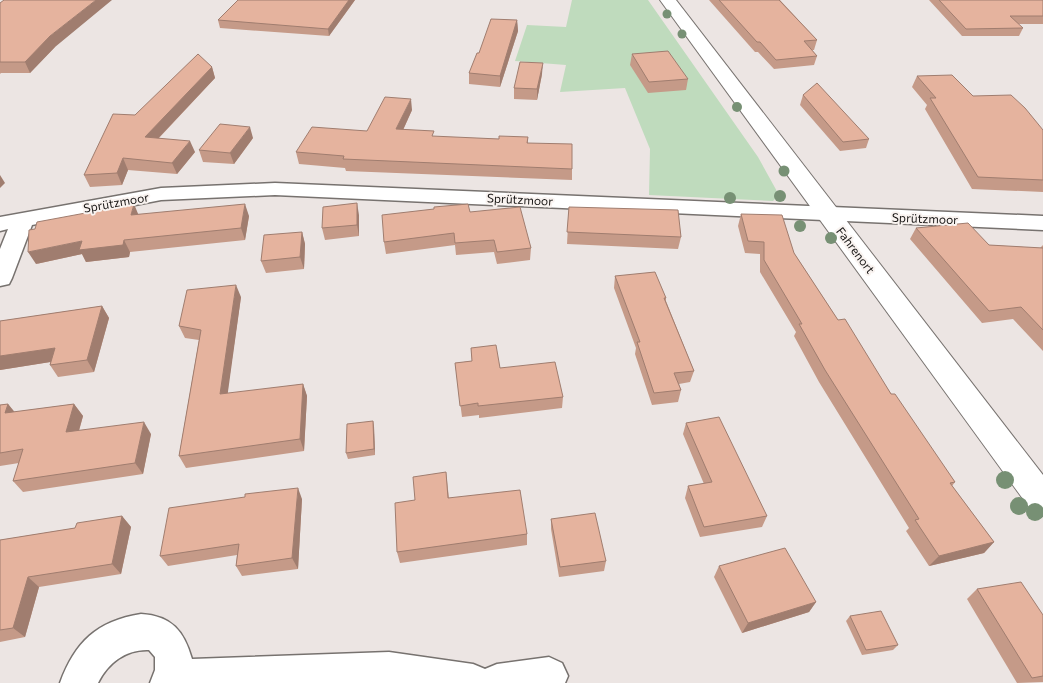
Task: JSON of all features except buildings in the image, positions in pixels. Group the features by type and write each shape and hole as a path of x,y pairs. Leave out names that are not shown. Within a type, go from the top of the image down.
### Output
{"street":[{"name":"Fahrenort","path":"668,0 1043,500"},
{"name":"Sprützmoor","path":"0,224 162,194 274,189 1043,223"},
{"path":"0,278 23,220"},
{"path":"78,683 86,666 106,646 130,633 148,632 162,637 171,648 174,662 170,681 389,671 473,683"},
{"path":"497,683 549,676"}],"green space":[{"path":"572,0 648,0 758,157 779,195 773,201 649,195 650,149 625,88 560,92 566,65 515,61 527,25 566,27"}]}
